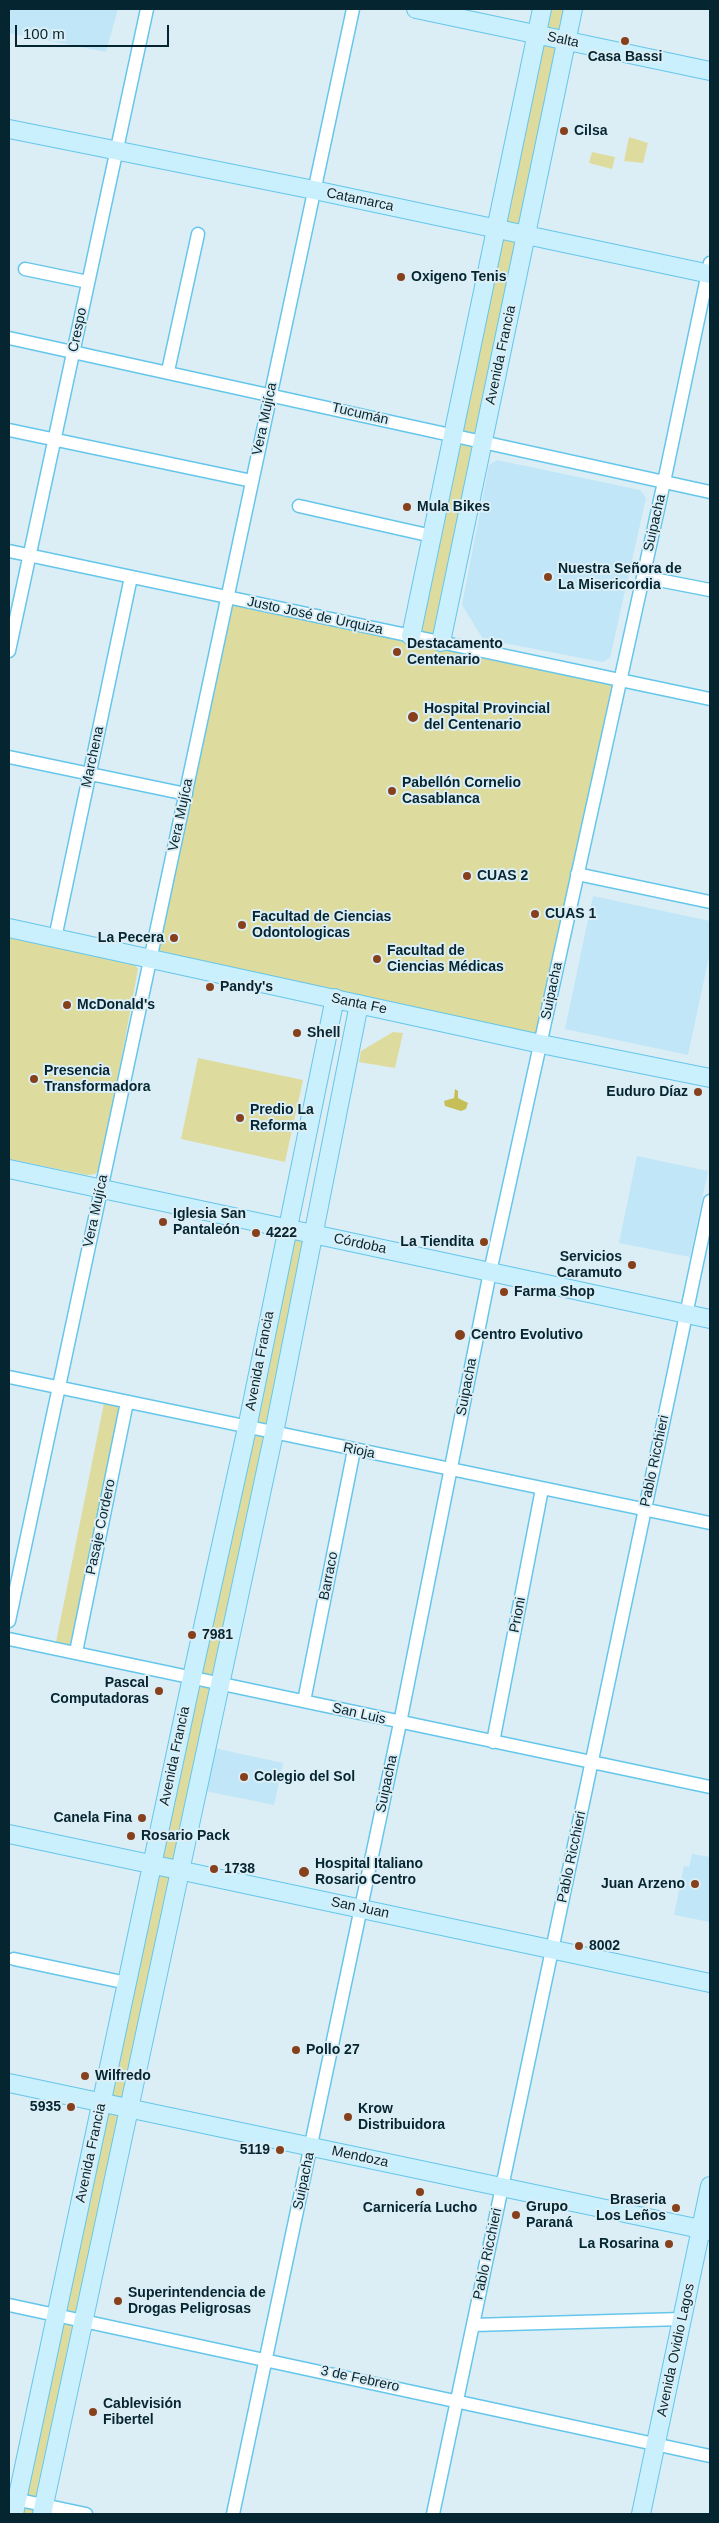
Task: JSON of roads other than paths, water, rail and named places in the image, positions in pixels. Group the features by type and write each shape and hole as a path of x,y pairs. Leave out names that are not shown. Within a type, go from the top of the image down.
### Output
{"main road":[{"name":"Salta","path":"416,9 710,71"},
{"path":"411,636 542,9"},
{"name":"Avenida Francia","path":"441,642 573,9"},
{"name":"Catamarca","path":"9,129 116,152 314,190 526,235 710,270"},
{"name":"Santa Fe","path":"9,928 541,1044 710,1078"},
{"name":"Avenida Francia","path":"13,2504 56,2315 192,1676 247,1428 334,998"},
{"name":"Avenida Francia","path":"43,2510 219,1682 274,1433 359,1004"},
{"name":"Córdoba","path":"9,1169 710,1319"},
{"name":"San Juan","path":"9,1834 710,1983"},
{"name":"Mendoza","path":"9,2083 706,2230"},
{"name":"Avenida Ovidio Lagos","path":"641,2514 682,2319 706,2230 710,2186"}],"street":[{"name":"Crespo","path":"9,651 146,9"},
{"name":"Vera Mujíca","path":"9,1621 353,9"},
{"path":"168,371 198,234"},
{"path":"25,269 88,282"},
{"name":"Suipacha","path":"233,2514 400,1723 490,1272 710,270"},
{"name":"Tucumán","path":"9,338 271,393 483,443 710,492"},
{"path":"9,430 252,481"},
{"path":"299,506 432,536"},
{"name":"Justo José de Urquiza","path":"9,550 227,598 710,698"},
{"name":"Marchena","path":"55,938 131,577"},
{"path":"643,577 710,590"},
{"path":"9,756 186,794"},
{"path":"577,874 710,902"},
{"name":"Pablo Ricchieri","path":"433,2514 710,1201"},
{"name":"Rioja","path":"9,1377 710,1523"},
{"name":"Pasaje Cordero","path":"76,1652 127,1402"},
{"name":"Barraco","path":"304,1701 354,1450"},
{"name":"Prioni","path":"493,1742 542,1488"},
{"name":"San Luis","path":"9,1639 192,1676 400,1723 710,1787"},
{"path":"14,1958 127,1983"},
{"name":"3 de Febrero","path":"9,2305 457,2399 710,2456"},
{"path":"473,2325 682,2319"},
{"path":"13,2504 43,2510 86,2514"}],"place":[{"name":"Casa Bassi","path":"625,41"},
{"name":"Cilsa","path":"564,131"},
{"name":"Oxigeno Tenis","path":"401,277"},
{"name":"Mula Bikes","path":"407,507"},
{"name":"Nuestra Señora de La Misericordia","path":"548,577"},
{"name":"Destacamento Centenario","path":"397,652"},
{"name":"Hospital Provincial del Centenario","path":"413,717"},
{"name":"Pabellón Cornelio Casablanca","path":"392,791"},
{"name":"CUAS 2","path":"467,876"},
{"name":"CUAS 1","path":"535,914"},
{"name":"Facultad de Ciencias Odontologicas","path":"242,925"},
{"name":"La Pecera","path":"174,938"},
{"name":"Facultad de Ciencias Médicas","path":"377,959"},
{"name":"Pandy's","path":"210,987"},
{"name":"McDonald's","path":"67,1005"},
{"name":"Shell","path":"297,1033"},
{"name":"Presencia Transformadora","path":"34,1079"},
{"name":"Euduro Díaz","path":"698,1092"},
{"name":"Predio La Reforma","path":"240,1118"},
{"name":"Iglesia San Pantaleón","path":"163,1222"},
{"name":"4222","path":"256,1233"},
{"name":"La Tiendita","path":"484,1242"},
{"name":"Servicios Caramuto","path":"632,1265"},
{"name":"Farma Shop","path":"504,1292"},
{"name":"Centro Evolutivo","path":"460,1335"},
{"name":"7981","path":"192,1635"},
{"name":"Pascal Computadoras","path":"159,1691"},
{"name":"Colegio del Sol","path":"244,1777"},
{"name":"Canela Fina","path":"142,1818"},
{"name":"Rosario Pack","path":"131,1836"},
{"name":"1738","path":"214,1869"},
{"name":"Hospital Italiano Rosario Centro","path":"304,1872"},
{"name":"Juan Arzeno","path":"695,1884"},
{"name":"8002","path":"579,1946"},
{"name":"Pollo 27","path":"296,2050"},
{"name":"Wilfredo","path":"85,2076"},
{"name":"5935","path":"71,2107"},
{"name":"Krow Distribuidora","path":"348,2117"},
{"name":"5119","path":"280,2150"},
{"name":"Carnicería Lucho","path":"420,2192"},
{"name":"Braseria Los Leños","path":"676,2208"},
{"name":"Grupo Paraná","path":"516,2215"},
{"name":"La Rosarina","path":"669,2244"},
{"name":"Superintendencia de Drogas Peligrosas","path":"118,2301"},
{"name":"Cablevisión Fibertel","path":"93,2412"}]}
